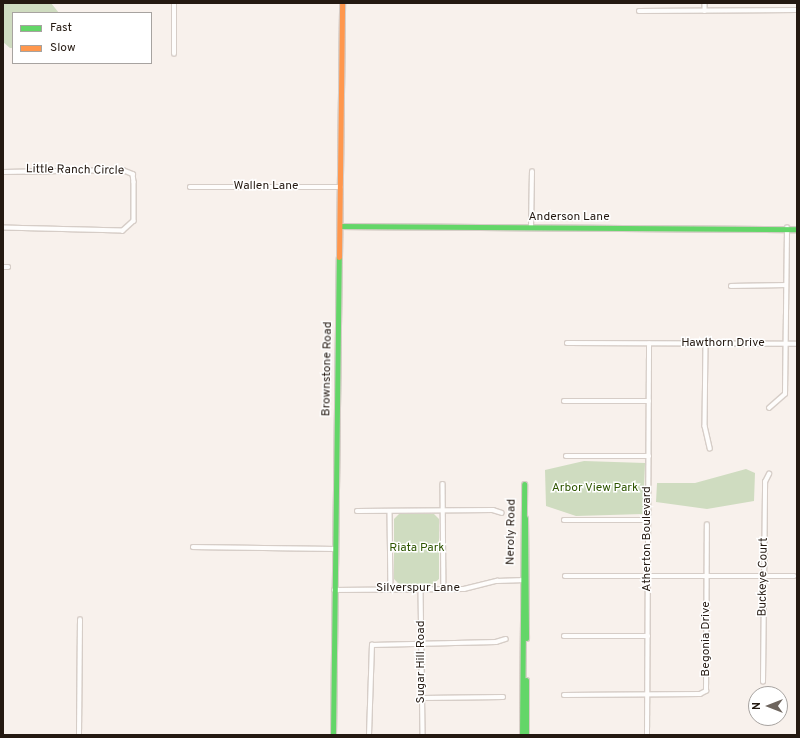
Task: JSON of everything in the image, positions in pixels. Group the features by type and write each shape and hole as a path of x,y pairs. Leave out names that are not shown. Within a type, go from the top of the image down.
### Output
{"street":[{"path":"174,3 174,54"},
{"name":"Brownstone Road","path":"333,735 334,550 342,187 342,3"},
{"path":"705,3 705,11"},
{"path":"639,11 797,10"},
{"name":"Little Ranch Circle","path":"3,172 123,170 133,174 134,221 123,231 3,228"},
{"path":"531,228 532,172"},
{"name":"Wallen Lane","path":"190,187 342,187"},
{"name":"Anderson Lane","path":"341,226 797,229"},
{"path":"769,408 785,394 787,228"},
{"path":"3,267 8,267"},
{"path":"731,286 786,285"},
{"name":"Hawthorn Drive","path":"567,343 797,344"},
{"name":"Atherton Boulevard","path":"647,735 650,344"},
{"path":"706,344 705,426 710,448"},
{"path":"564,400 649,400"},
{"path":"566,456 649,456"},
{"name":"Buckeye Court","path":"763,682 765,482 769,474"},
{"path":"443,484 444,589"},
{"name":"Neroly Road","path":"522,735 524,484 526,735"},
{"path":"357,511 443,510 502,513"},
{"path":"390,511 391,589"},
{"path":"564,520 648,520"},
{"path":"707,525 707,576"},
{"path":"193,547 334,550"},
{"path":"565,576 794,576"},
{"name":"Begonia Drive","path":"647,694 700,694 706,691 707,576"},
{"name":"Silverspur Lane","path":"334,590 444,589 524,580"},
{"name":"Sugar Hill Road","path":"421,589 423,735"},
{"path":"79,735 80,620"},
{"path":"564,636 648,636"},
{"path":"369,735 372,645 422,642 496,642 506,639"},
{"path":"564,695 647,694"},
{"path":"423,698 503,697"}],"green space":[{"path":"3,3 51,3 58,12 12,12 12,48 3,42"},
{"name":"Arbor View Park","path":"584,461 645,463 643,514 576,516 546,506 545,470"},
{"name":"Arbor View Park","path":"746,469 755,473 754,501 707,509 656,502 657,483 695,483"},
{"name":"Riata Park","path":"399,514 434,514 439,519 439,579 433,584 399,584 394,579 394,519"}],"traffic: fast":[{"path":"341,226 797,229"},
{"path":"333,735 339,257"},
{"path":"522,735 524,484"},
{"path":"525,518 526,638"},
{"path":"526,680 526,735"}],"traffic: slow":[{"path":"339,257 342,3"}]}
